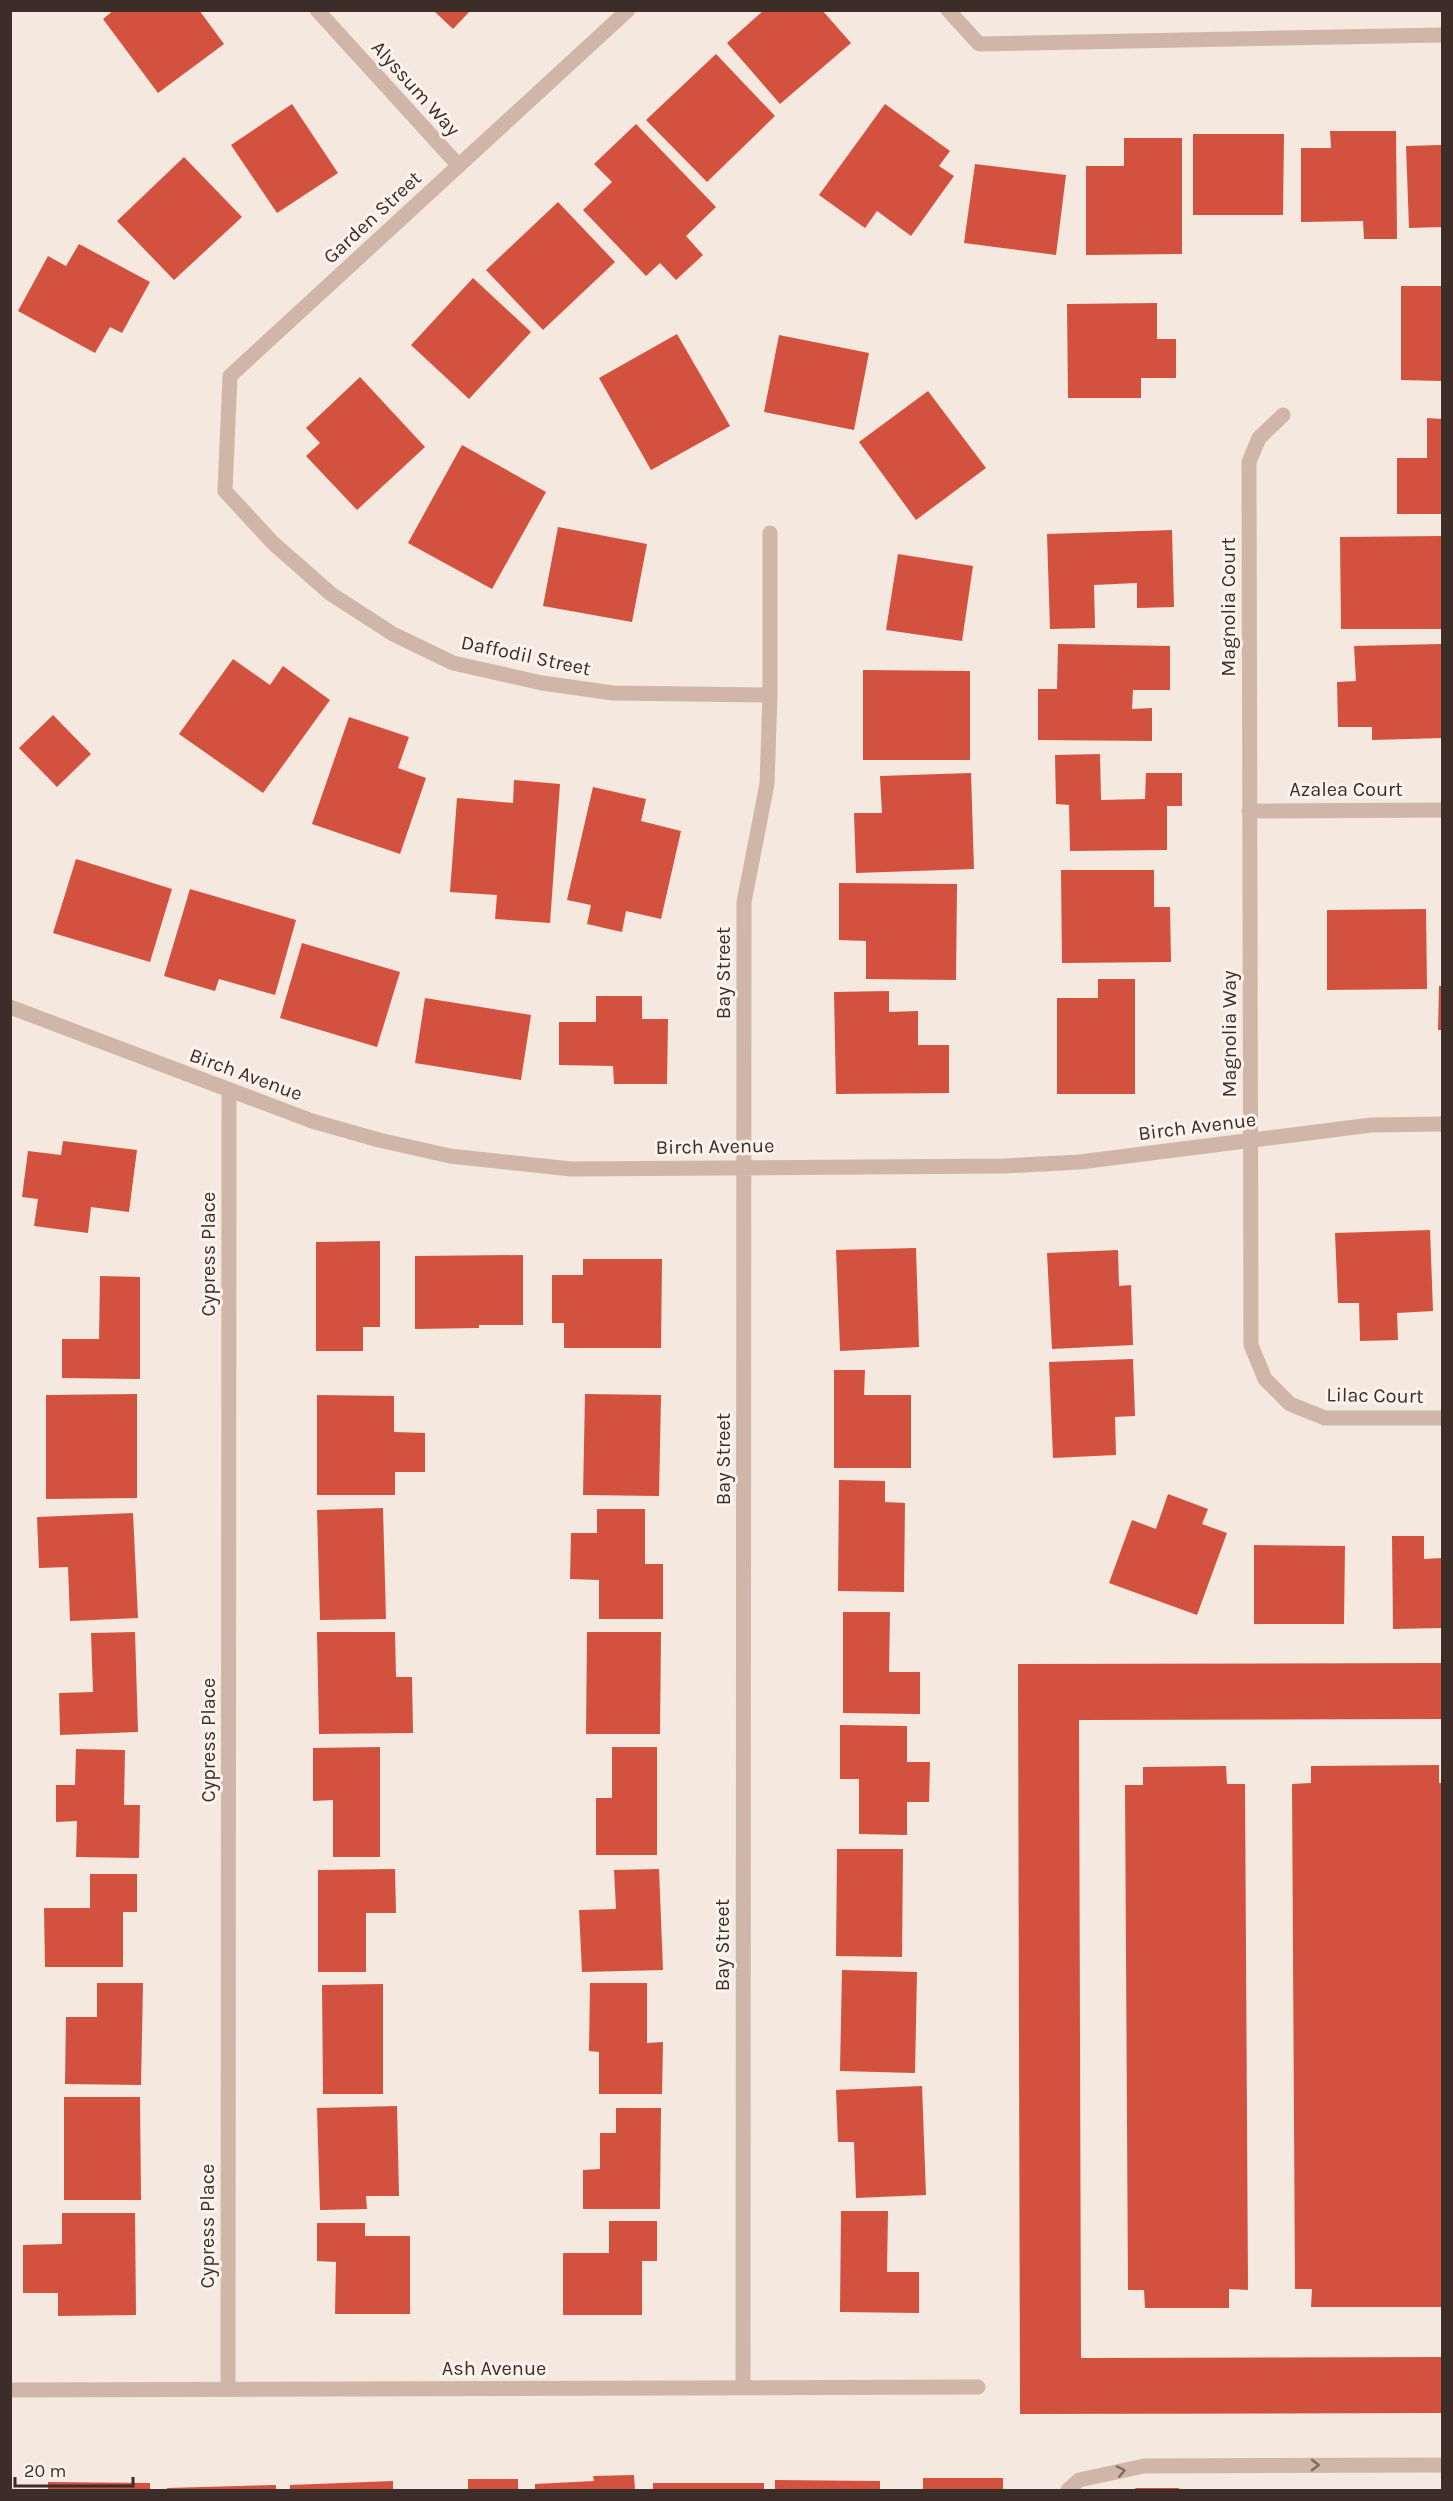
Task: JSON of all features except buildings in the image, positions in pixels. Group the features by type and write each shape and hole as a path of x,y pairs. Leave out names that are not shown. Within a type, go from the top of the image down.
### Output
{"street":[{"name":"Alyssum Way","path":"317,10 459,166"},
{"name":"Garden Street","path":"225,491 230,376 628,10"},
{"path":"948,10 979,44 1443,34"},
{"name":"Magnolia Court","path":"1249,811 1249,462 1259,438 1283,415"},
{"name":"Daffodil Street","path":"225,491 273,543 331,594 393,634 453,663 542,683 613,693 770,695"},
{"name":"Bay Street","path":"743,2388 744,902 767,784 770,695 770,533"},
{"name":"Azalea Court","path":"1249,811 1443,810"},
{"name":"Magnolia Way","path":"1249,811 1251,1345 1265,1379 1278,1392"},
{"name":"Birch Avenue","path":"10,1007 324,1124 450,1156 571,1169 1004,1166 1080,1162 1371,1125 1443,1124"},
{"name":"Cypress Place","path":"228,2389 230,1090"},
{"name":"Lilac Court","path":"1278,1392 1290,1404 1325,1418 1443,1418"},
{"name":"Ash Avenue","path":"10,2390 978,2387"},
{"path":"1068,2490 1079,2480 1144,2466 1443,2465"}]}
